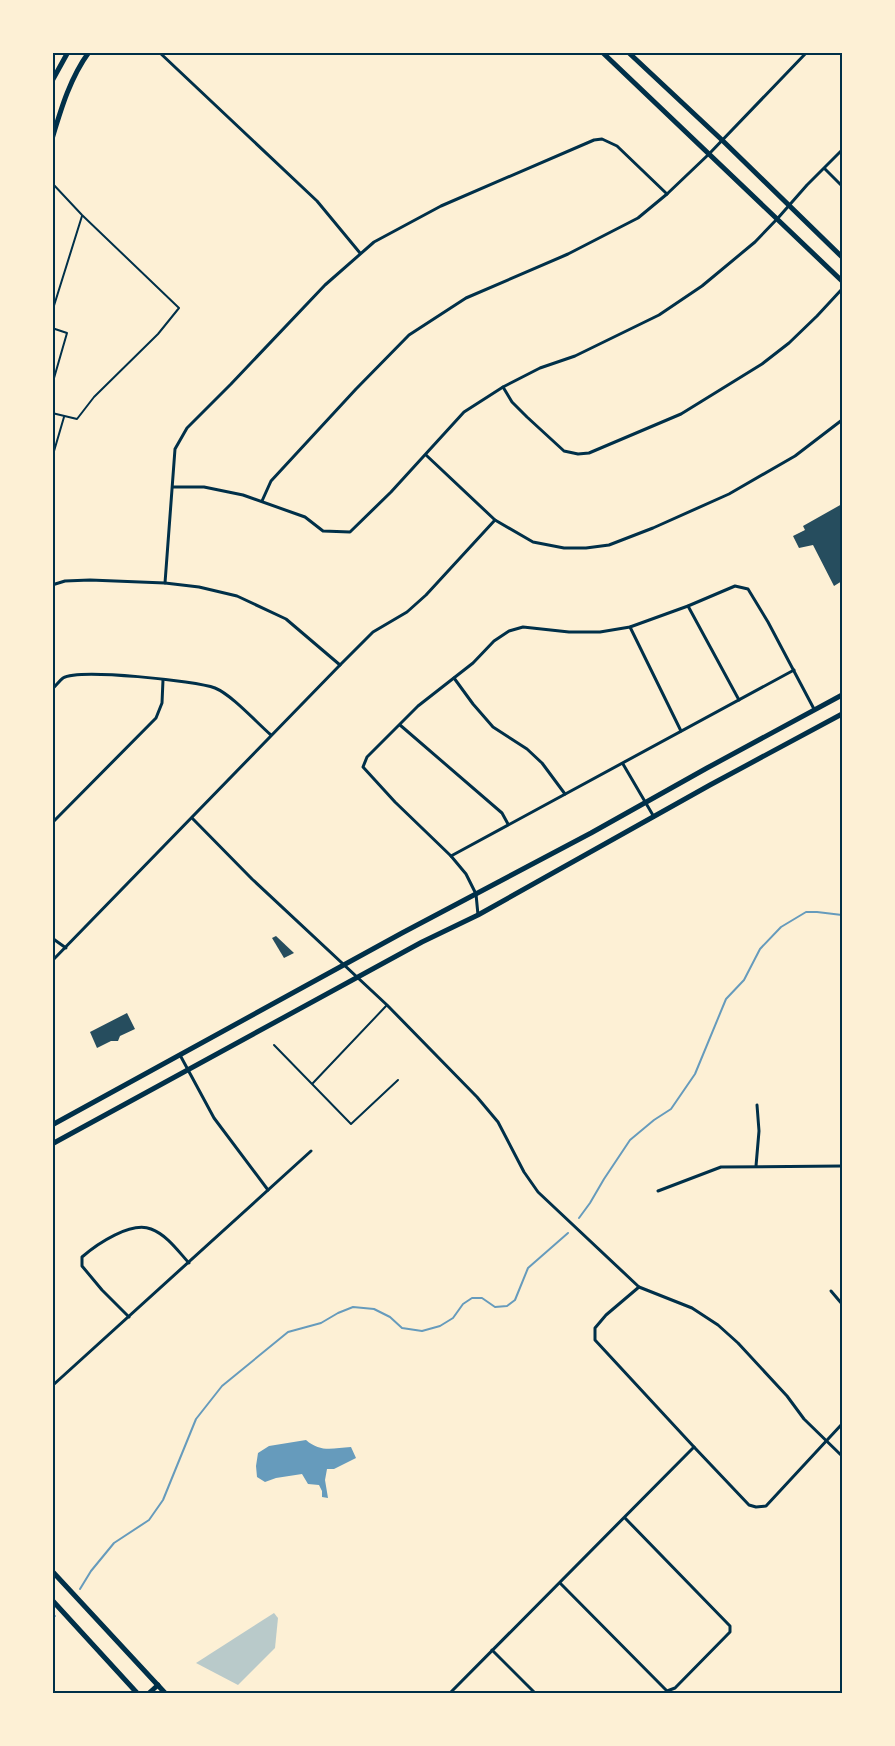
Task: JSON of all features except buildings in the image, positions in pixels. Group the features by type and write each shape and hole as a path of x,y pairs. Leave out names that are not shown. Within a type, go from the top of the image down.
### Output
{"main road":[{"path":"52,81 68,52"},
{"path":"52,139 63,102 82,61 89,52"},
{"path":"602,52 842,281"},
{"path":"628,52 842,257"},
{"path":"52,1124 842,695"},
{"path":"52,1144 422,942 478,915 710,785 842,714"},
{"path":"52,1571 166,1694"},
{"path":"52,1600 138,1694"},
{"path":"148,1694 158,1685"}],"street":[{"path":"159,52 317,201 360,253"},
{"path":"262,502 272,481 356,389 409,335 466,298 568,254 638,218 668,194 709,154 807,52"},
{"path":"165,583 175,449 187,428 325,285 374,242 441,206 594,140 602,139 617,146 668,194"},
{"path":"173,487 204,487 243,495 305,517 324,531 350,532 391,492 464,412 540,368 575,356 659,315 702,286 755,242 807,184 825,169 842,150"},
{"path":"825,169 842,186"},
{"path":"504,388 512,402 564,451 578,454 589,453 681,414 762,364 789,343 842,289"},
{"path":"426,455 494,520 533,542 564,548 586,548 609,545 653,528 729,494 795,456 842,420"},
{"path":"52,961 271,735 374,632 407,612 420,600 494,520"},
{"path":"52,585 65,580 165,583 199,587 237,596 286,619 340,666"},
{"path":"478,915 476,894 466,874 451,856 395,802 363,767 367,757 418,706 473,663 494,641 509,631 523,627 569,632 600,632 630,627 688,606 735,586 748,589 794,670 814,710"},
{"path":"688,606 739,700"},
{"path":"630,627 681,730"},
{"path":"451,856 794,670"},
{"path":"52,689 64,677 86,675 202,684 217,689 237,704 271,735"},
{"path":"454,678 473,704 494,727 527,749 542,763 565,794"},
{"path":"52,823 156,718 162,703 163,680"},
{"path":"400,725 502,813 508,824"},
{"path":"622,764 655,817"},
{"path":"192,818 252,879 432,1049 482,1103 498,1122 524,1172 538,1192 639,1287 692,1308 718,1325 787,1396 804,1419 842,1456"},
{"path":"52,938 66,948"},
{"path":"180,1055 214,1118 268,1190"},
{"path":"756,1166 759,1131 757,1106"},
{"path":"52,1386 311,1151"},
{"path":"658,1191 721,1167 842,1166"},
{"path":"130,1316 102,1290 82,1266 82,1257 92,1248 110,1237 137,1227 151,1229 168,1240 189,1263"},
{"path":"639,1287 595,1328 596,1340 749,1505 756,1507 766,1506 842,1424"},
{"path":"832,1292 842,1304"},
{"path":"449,1694 694,1447"},
{"path":"560,1583 667,1691 675,1688 712,1651 730,1632 730,1626 625,1518"},
{"path":"492,1650 536,1694"}],"lane":[{"path":"52,183 82,215 179,308 158,334 94,397 77,419 52,413"},
{"path":"52,312 82,215"},
{"path":"52,328 68,333 52,385"},
{"path":"52,458 65,416"},
{"path":"312,1083 387,1005"},
{"path":"274,1045 351,1124 398,1080"}],"shaded area":[{"path":"274,1613 278,1618 275,1648 238,1685 196,1663"}],"water":[{"path":"306,1440 322,1448 351,1447 356,1458 334,1469 327,1469 325,1480 328,1498 322,1497 319,1485 308,1484 302,1474 276,1478 265,1482 257,1477 258,1453 269,1446"}],"waterway":[{"path":"579,1218 630,1140 671,1109 695,1074 726,999 744,980 760,949 781,927 806,912 842,915"},
{"path":"80,1589 91,1571 114,1543 149,1520 163,1500 196,1419 222,1386 288,1332 321,1323 353,1307 374,1309 390,1317 402,1328 422,1331 440,1326 453,1318 463,1304 472,1298 482,1298 495,1307 507,1306 515,1300 528,1268 568,1233"}]}
